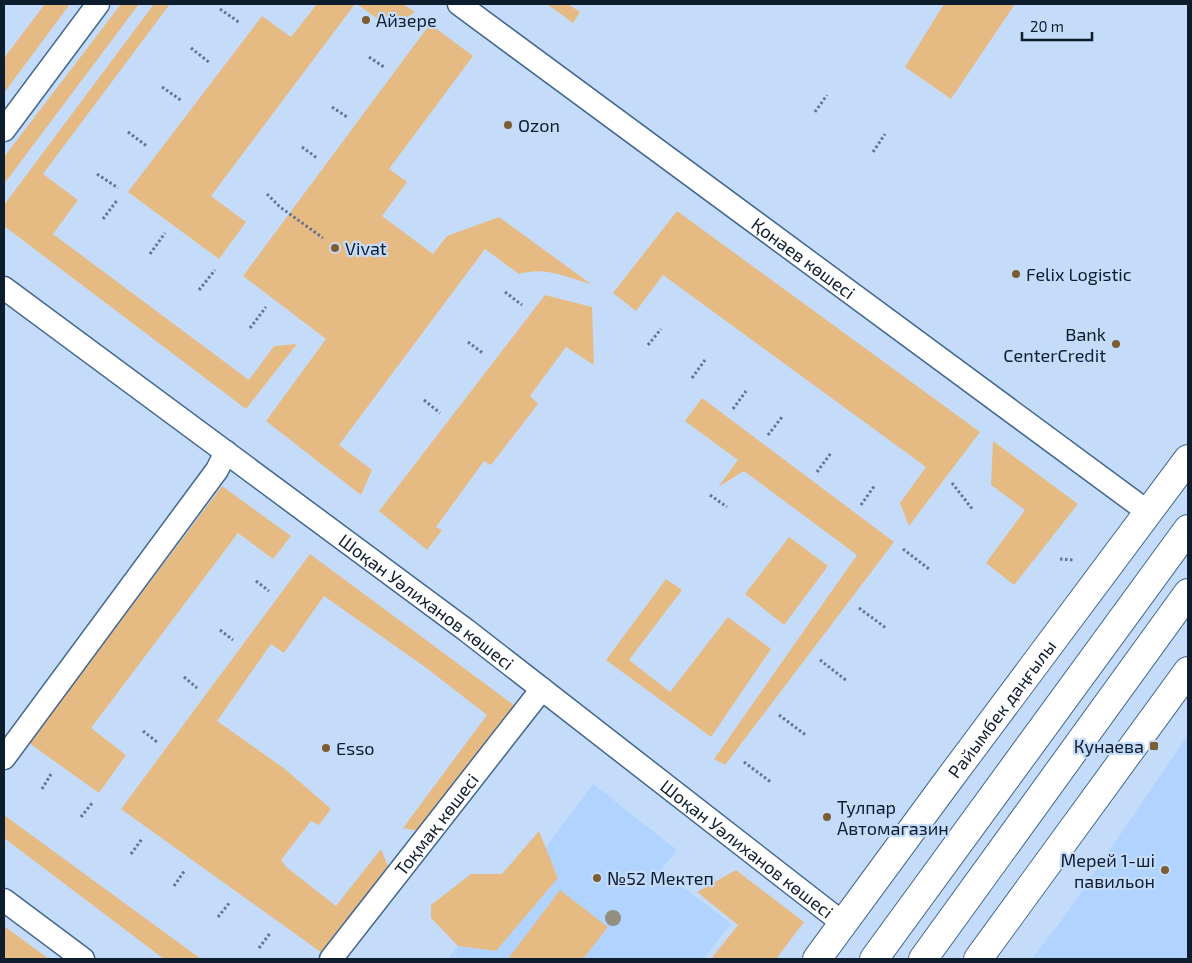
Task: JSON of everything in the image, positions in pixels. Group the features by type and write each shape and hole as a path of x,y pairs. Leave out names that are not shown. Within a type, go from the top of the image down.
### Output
{"main road":[{"name":"Райымбек даңғылы","path":"817,959 1188,459"},
{"path":"874,959 1188,529"},
{"path":"923,959 1188,593"},
{"path":"978,959 1188,671"}],"street":[{"path":"4,130 98,4"},
{"name":"Қонаев көшесі","path":"459,4 1148,512"},
{"name":"Шоқан Уәлиханов көшесі","path":"4,288 542,689 844,924"},
{"path":"4,758 217,470 226,452"},
{"name":"Тоқмақ көшесі","path":"331,959 542,689"},
{"path":"4,900 83,959"}],"path":[{"path":"220,8 240,23"},
{"path":"191,48 210,63"},
{"path":"369,57 384,67"},
{"path":"162,87 182,101"},
{"path":"815,112 827,95"},
{"path":"332,107 347,117"},
{"path":"128,132 148,147"},
{"path":"873,152 885,134"},
{"path":"302,147 316,158"},
{"path":"97,174 118,188"},
{"path":"267,194 280,207 323,238"},
{"path":"104,219 118,199"},
{"path":"150,254 165,233"},
{"path":"199,290 214,270"},
{"path":"505,292 522,305"},
{"path":"250,328 266,308"},
{"path":"648,345 661,328"},
{"path":"468,342 484,354"},
{"path":"692,378 705,360"},
{"path":"732,409 746,391"},
{"path":"424,400 440,413"},
{"path":"768,435 782,417"},
{"path":"817,472 831,453"},
{"path":"952,484 973,510"},
{"path":"861,505 875,485"},
{"path":"710,495 727,507"},
{"path":"903,549 930,569"},
{"path":"1060,559 1074,560"},
{"path":"256,581 269,591"},
{"path":"860,608 886,628"},
{"path":"220,630 233,640"},
{"path":"820,660 847,681"},
{"path":"184,678 197,688"},
{"path":"778,715 807,736"},
{"path":"143,731 157,742"},
{"path":"744,762 772,783"},
{"path":"42,789 51,774"},
{"path":"81,817 92,803"},
{"path":"131,854 142,839"},
{"path":"174,886 185,870"},
{"path":"218,918 230,902"},
{"path":"259,948 271,932"}],"shaded area":[{"path":"45,4 70,4 4,93 4,58"},
{"path":"121,4 139,4 4,184 4,157"},
{"path":"154,4 170,4 43,174 78,200 53,234 249,380 274,346 297,344 246,409 4,226 4,205"},
{"path":"317,4 355,4 211,196 246,222 219,259 128,192 262,16 291,37"},
{"path":"357,4 403,4 415,12 390,28"},
{"path":"547,4 568,4 580,12 573,23"},
{"path":"944,4 1015,4 951,99 905,67"},
{"path":"430,24 473,56 389,169 407,182 382,216 433,254 447,236 499,217 591,284 547,272 538,271 519,274 485,249 339,445 372,470 361,495 266,421 326,339 243,276"},
{"path":"677,211 980,432 909,526 900,503 926,467 663,275 636,311 613,293"},
{"path":"545,295 592,307 594,365 566,347 530,396 538,404 491,465 484,461 436,527 442,530 427,550 379,511"},
{"path":"702,398 894,542 725,765 714,759 857,555 744,471 718,487 738,460 685,421"},
{"path":"993,441 1078,504 1014,585 986,563 1025,510 991,485"},
{"path":"222,486 291,536 273,559 238,533 91,728 126,755 99,793 29,743"},
{"path":"789,537 828,566 784,625 745,594"},
{"path":"310,554 515,706 418,831 403,828 487,715 425,667 324,596 284,653 271,644 217,721 285,769 331,809 319,825 311,821 281,860 286,867 336,906 381,849 388,866 322,953 121,809"},
{"path":"666,579 682,590 629,660 670,692 728,617 771,649 711,737 606,660"},
{"path":"1188,735 1188,959 1032,959 1064,917"},
{"name":"№52 Мектеп","path":"593,784 677,850 661,870 731,924 703,959 448,959 484,912 493,918"},
{"path":"4,815 201,959 164,959 4,838"},
{"path":"539,831 558,878 496,951 458,946 431,918 431,905 471,874 502,874"},
{"path":"736,870 804,922 776,959 711,959 738,925 697,892"},
{"path":"560,890 608,927 583,959 508,959"},
{"path":"4,926 49,959 4,959"}],"place":[{"name":"Айзере","path":"366,20"},
{"name":"Ozon","path":"508,125"},
{"name":"Vivat","path":"335,248"},
{"name":"Felix Logistic","path":"1016,274"},
{"name":"Bank CenterCredit","path":"1116,344"},
{"name":"Кунаева","path":"1154,746"},
{"name":"Esso","path":"326,748"},
{"name":"Тулпар Автомагазин","path":"827,817"},
{"name":"Мерей 1-ші павильон","path":"1165,870"},
{"name":"№52 Мектеп","path":"597,878"}]}
